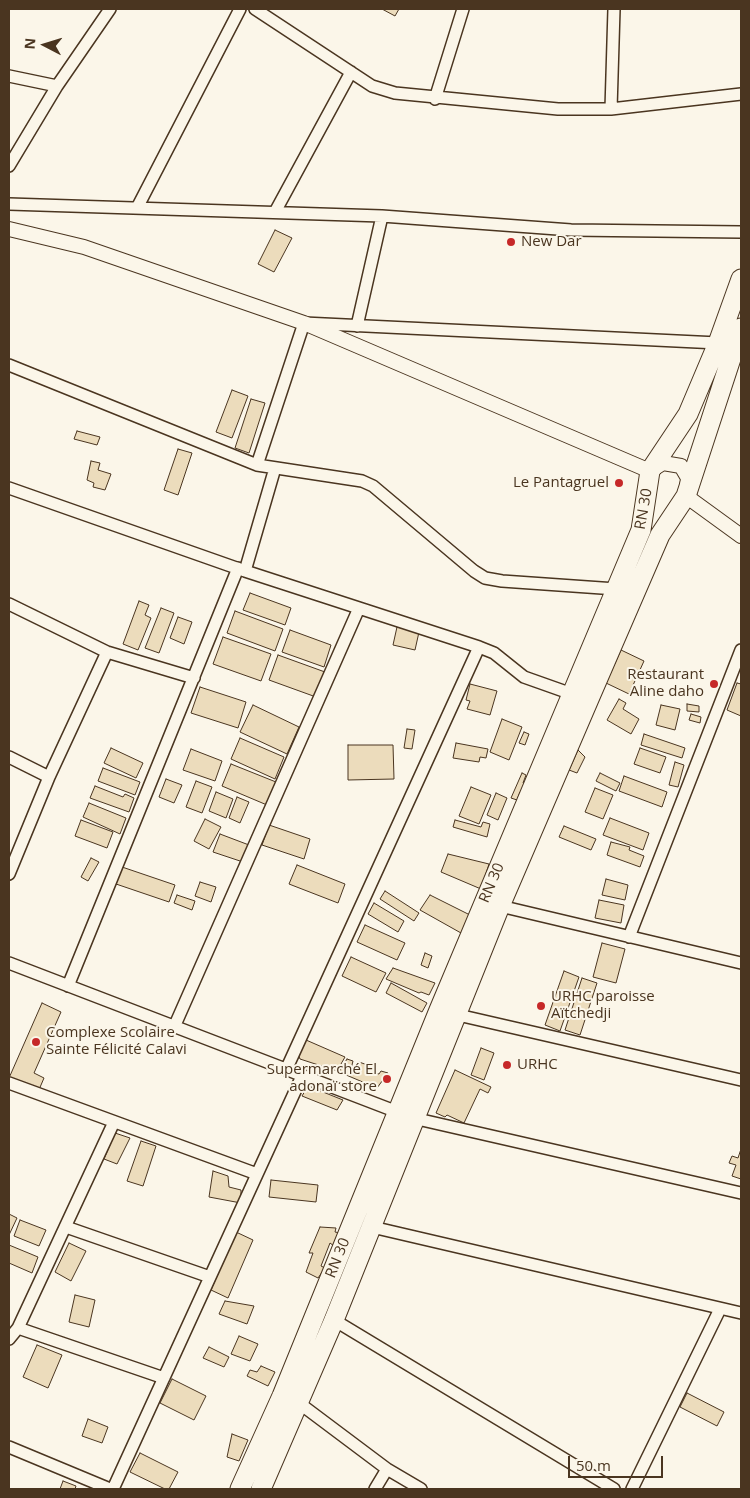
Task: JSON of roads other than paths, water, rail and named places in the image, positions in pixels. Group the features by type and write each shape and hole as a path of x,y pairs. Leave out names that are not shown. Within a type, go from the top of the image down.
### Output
{"main road":[{"name":"RN 30","path":"240,1489 405,1115 572,694 642,530 650,470 688,414 718,343 741,280"},
{"name":"RN 30","path":"261,1489 372,1227 405,1115 458,1014 500,906 660,535 686,496 741,328"}],"street":[{"path":"9,166 56,86 110,9"},
{"path":"138,208 240,9"},
{"path":"255,9 372,86 395,93 435,99 558,109 611,109 741,94"},
{"path":"435,99 463,9"},
{"path":"611,109 612,9"},
{"path":"275,212 351,72"},
{"path":"9,76 56,86"},
{"path":"9,204 382,216 571,230 741,232"},
{"path":"358,326 382,216"},
{"path":"9,229 84,247 304,323 650,470 663,463 682,466 688,478 686,496 741,536"},
{"path":"304,323 718,343"},
{"path":"257,465 304,323"},
{"path":"9,364 257,465 362,480 373,486 474,572 485,578 502,581 616,589"},
{"path":"68,986 194,678 242,570 275,468"},
{"path":"9,488 242,570 479,647 494,653 524,677 572,694"},
{"path":"9,604 107,652 194,678"},
{"path":"176,1025 359,608"},
{"path":"286,1070 479,647"},
{"path":"629,937 741,650"},
{"path":"9,874 49,777 107,652"},
{"path":"9,758 49,777"},
{"path":"500,906 741,963"},
{"path":"9,963 176,1025 286,1070 405,1115 741,1193"},
{"path":"458,1014 741,1080"},
{"path":"9,1447 112,1489 302,1076"},
{"path":"9,1083 257,1174"},
{"path":"9,1339 18,1328 114,1122"},
{"path":"66,1227 210,1277"},
{"path":"372,1227 741,1313"},
{"path":"632,1489 720,1309"},
{"path":"334,1320 614,1489"},
{"path":"18,1328 164,1378"},
{"path":"299,1403 387,1468 421,1489"},
{"path":"375,1489 387,1468"}],"place":[{"name":"New Dar","path":"511,242"},
{"name":"Le Pantagruel","path":"619,483"},
{"name":"Restaurant Aline daho","path":"714,684"},
{"name":"URHC paroisse Aïtchedji","path":"541,1006"},
{"name":"Complexe Scolaire Sainte Félicité Calavi","path":"36,1042"},
{"name":"URHC","path":"507,1065"},
{"name":"Supermarché El adonaï store","path":"387,1079"}]}
